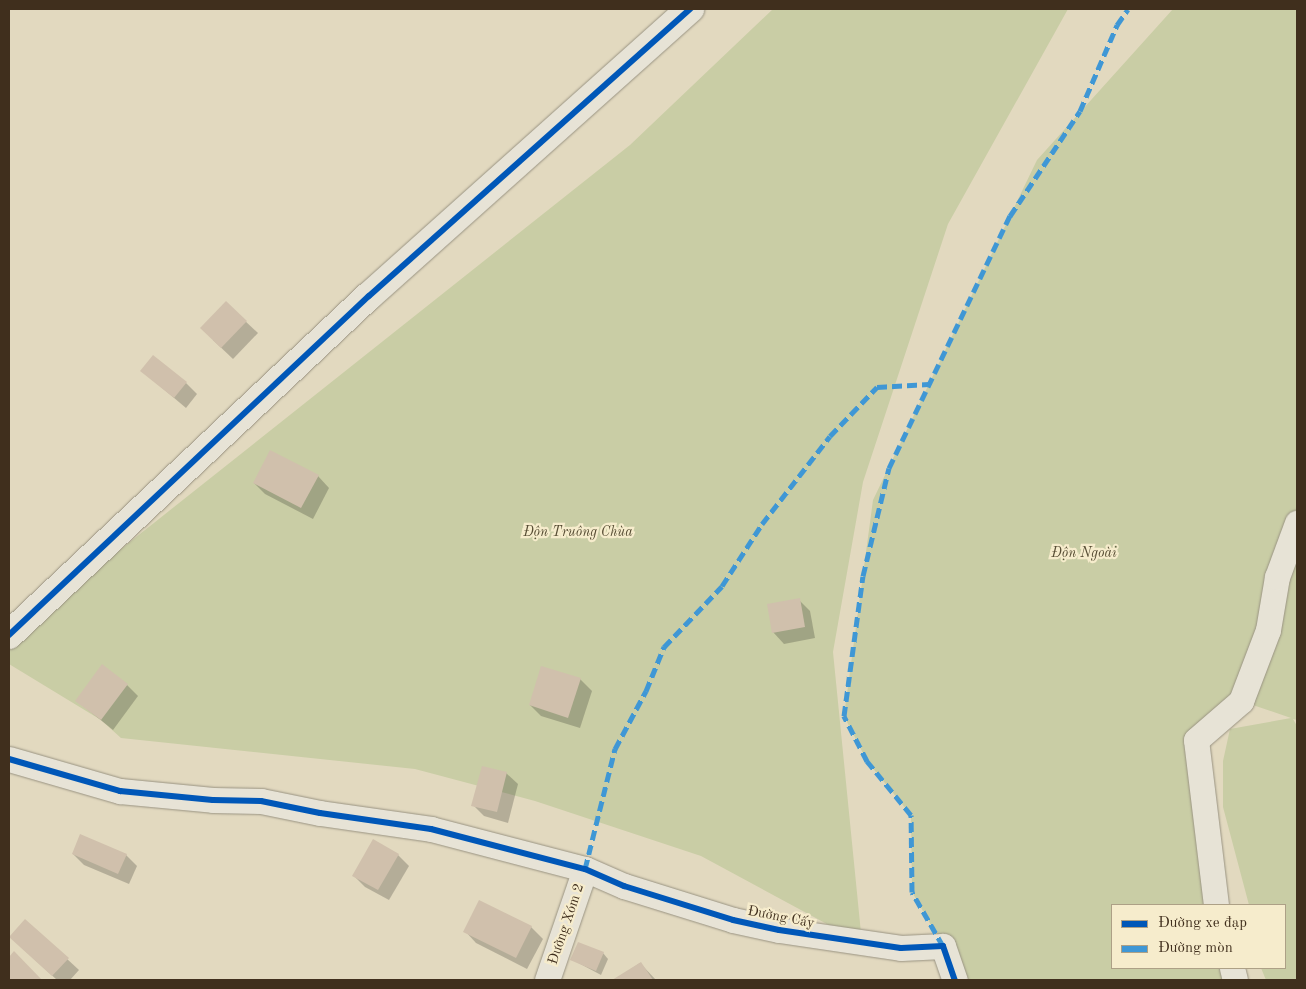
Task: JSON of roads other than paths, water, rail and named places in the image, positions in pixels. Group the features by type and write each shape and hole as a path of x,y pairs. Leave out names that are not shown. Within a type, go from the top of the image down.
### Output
{"street":[{"path":"9,635 369,296 690,9"},
{"path":"1216,904 1196,740 1240,700 1268,630 1277,577 1297,523"},
{"path":"9,759 120,790 212,800 261,801 320,813 431,829 585,869"},
{"name":"Đường Xóm 2","path":"547,980 585,869"},
{"name":"Đường Cấy","path":"585,869 624,886 733,920 779,930 901,948 943,946 955,980"}],"park label":[{"name":"Độn Truông Chùa","path":"578,532"},
{"name":"Độn Ngoài","path":"1084,553"}]}
